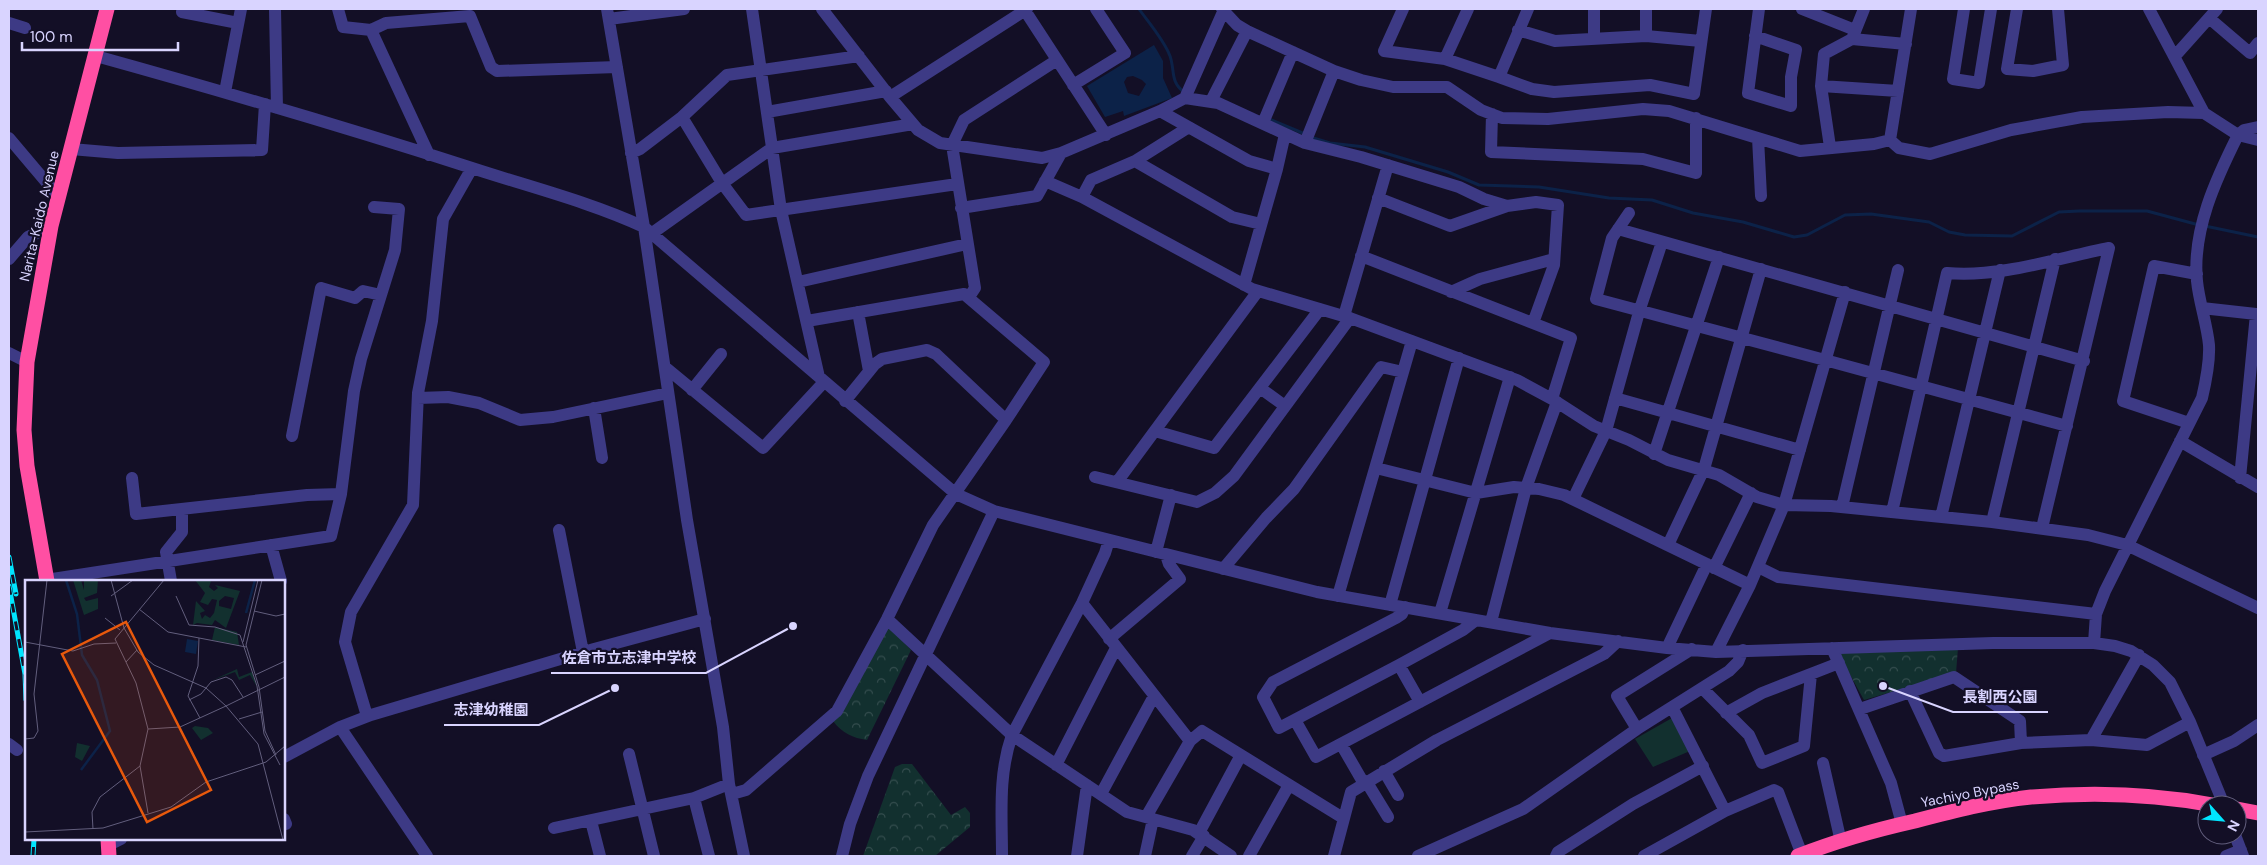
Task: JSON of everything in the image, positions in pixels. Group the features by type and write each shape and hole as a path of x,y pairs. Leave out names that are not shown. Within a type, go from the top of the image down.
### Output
{"highway":[{"name":"Narita-Kaido Avenue","path":"47,580 27,466 24,430 27,362 36,304 58,196 107,9"},
{"name":"Yachiyo Bypass","path":"1800,856 1902,824 1979,805 2030,797 2143,797 2197,803"}],"street":[{"path":"183,9 182,12 238,23"},
{"path":"225,92 241,9"},
{"path":"71,149 118,153 262,150 271,106 275,9"},
{"path":"338,9 343,27 371,30 386,23 470,16 491,67 497,70 617,67"},
{"path":"684,9 608,14 631,152 648,231 668,393 723,727 731,789 744,856"},
{"path":"752,9 781,210 821,379"},
{"path":"822,9 918,130 940,143 1042,158 1061,153 1106,135 1185,98 1211,101 1305,143 1388,165 1459,187 1484,199 1507,206"},
{"path":"768,112 888,94 1025,9 1106,135"},
{"path":"1073,85 1125,53 1096,9"},
{"path":"1403,9 1384,51 1445,59 1532,89 1554,92 1650,85 1694,94 1706,9"},
{"path":"1445,59 1468,9"},
{"path":"1500,77 1528,9"},
{"path":"1594,9 1594,39"},
{"path":"1646,9 1646,36"},
{"path":"1755,36 1796,50 1791,78 1790,106 1748,93 1755,36 1759,9"},
{"path":"1802,9 1854,34 1906,44"},
{"path":"1830,146 1821,86 1824,54 1854,34 1864,9"},
{"path":"1890,140 1911,9"},
{"path":"1964,9 1952,79 1979,83 1991,9"},
{"path":"2017,9 2007,69 2033,71 2063,65 2058,9"},
{"path":"2149,9 2204,112 2238,134 2258,140"},
{"path":"1185,98 1223,10 1246,31 1334,71 1361,80 1393,87 1447,88 1481,110 1502,118 1548,118 1643,109 1669,111 1696,118 1800,151 1830,146 1874,144 1890,140"},
{"path":"2175,56 2213,13 2250,53 2258,43"},
{"path":"9,24 25,28"},
{"path":"371,30 429,154"},
{"path":"1518,30 1555,41 1646,36 1701,41"},
{"path":"1211,101 1246,31"},
{"path":"1263,123 1293,52"},
{"path":"96,56 225,92 429,154 600,209 648,231 956,494 994,511 1338,596 1550,634 1716,652 1994,643 2094,643 2116,646 2139,655 2153,664 2170,682 2190,722 2220,795"},
{"path":"631,152 640,149 682,117 727,75 859,56"},
{"path":"969,296 975,288 952,145 964,120 1057,60"},
{"path":"1305,143 1334,71"},
{"path":"1821,86 1898,91"},
{"path":"1160,111 1249,162 1277,169"},
{"path":"1890,140 1899,148 1930,154 2011,130 2082,117 2204,112"},
{"path":"1492,114 1491,152 1644,159 1696,174 1696,118"},
{"path":"682,117 722,183 746,216 957,184"},
{"path":"648,231 772,148 913,124"},
{"path":"1082,197 1092,180 1135,161 1189,127"},
{"path":"2094,643 2096,614 2127,545 2202,398 2208,373 2209,345 2197,274 2199,238 2205,214 2238,134 2244,130 2258,127"},
{"path":"1244,285 1285,134"},
{"path":"9,138 58,196"},
{"path":"1758,138 1761,196"},
{"path":"961,208 1036,196 1061,153"},
{"path":"1135,161 1232,217 1261,224"},
{"path":"1095,477 1197,502 1215,493 1234,476 1347,317 1361,256 1388,165"},
{"path":"367,716 345,642 351,612 413,505 418,398 432,321 443,219 472,168"},
{"path":"1045,181 1082,197 1244,285 1258,291 1347,317 1510,377 1554,400 1594,426 1668,460 1704,469 1751,493 1784,505 1842,507 1992,522 2088,535 2127,545 2258,608"},
{"path":"1378,198 1450,226 1507,206 1536,202 1558,206 1554,259 1533,323"},
{"path":"53,580 332,536 341,494 354,391 361,359 395,250 399,209 374,207"},
{"path":"1629,213 1612,238 1596,300 2067,426"},
{"path":"9,259 28,236 52,226"},
{"path":"1618,229 2084,361"},
{"path":"1573,499 1606,430 1639,312 1662,242"},
{"path":"798,282 967,244"},
{"path":"1892,512 1947,273 1963,274 2000,270 2109,248 2084,361 2042,528"},
{"path":"1361,256 1571,338 1554,400 1526,488 1491,622"},
{"path":"1654,454 1719,258"},
{"path":"1452,292 1480,279 1554,259"},
{"path":"1992,522 2055,259"},
{"path":"2189,422 2123,401 2154,266 2197,274"},
{"path":"1668,546 1704,469 1761,269"},
{"path":"1842,507 1898,270"},
{"path":"1941,517 2000,270"},
{"path":"292,436 321,288 355,298 363,291 381,295"},
{"path":"1117,482 1258,291"},
{"path":"1716,652 1750,585 1784,505 1845,292"},
{"path":"554,828 731,789 746,790 837,711 887,619 933,525 956,494 1044,362 969,296 964,294 807,320"},
{"path":"2202,308 2256,314 2240,478"},
{"path":"1155,431 1214,448 1320,309"},
{"path":"858,312 869,371"},
{"path":"1338,596 1412,341"},
{"path":"845,401 869,371 882,359 927,350 936,354 1006,420"},
{"path":"9,352 27,362"},
{"path":"692,390 721,354"},
{"path":"1390,605 1459,358"},
{"path":"665,367 763,448 821,379"},
{"path":"1223,569 1266,518 1294,489 1381,367 1403,372"},
{"path":"1440,613 1510,377"},
{"path":"1260,388 1285,406"},
{"path":"418,398 448,397 479,403 520,420 553,416 668,393"},
{"path":"1615,398 1800,450"},
{"path":"594,408 602,458"},
{"path":"2180,441 2258,487"},
{"path":"1376,468 1476,493 1514,487 1539,489 1573,499 1750,585"},
{"path":"132,478 136,514 307,495 341,494"},
{"path":"1667,648 1751,493"},
{"path":"1056,765 1113,644 1180,579 1161,553 1171,495"},
{"path":"171,580 166,562 166,552 182,532 182,510"},
{"path":"842,856 850,824 868,776 994,511"},
{"path":"559,530 583,652"},
{"path":"1002,856 1001,780 1012,735 1082,603 1109,540"},
{"path":"271,545 281,580"},
{"path":"1758,567 1778,577 2096,614"},
{"path":"1082,603 1190,740"},
{"path":"1405,607 1402,614 1396,618 1273,682 1263,697 1279,728 1463,630 1476,620"},
{"path":"285,756 340,727 367,716 583,652 705,619"},
{"path":"887,619 1012,735 1127,812 1202,834 1231,856"},
{"path":"1295,720 1316,756 1550,634"},
{"path":"1322,856 1335,854 1351,792 1384,770 1437,740 1604,654 1618,641"},
{"path":"1832,648 1860,708 1891,783 1902,824"},
{"path":"1637,729 1616,696 1692,649"},
{"path":"1418,856 1523,809 1637,729 1734,667 1743,650"},
{"path":"2091,740 2139,655"},
{"path":"1726,713 1762,693 1839,663"},
{"path":"1399,665 1420,702"},
{"path":"1702,688 1752,739 1762,763 1804,746 1810,674"},
{"path":"1860,708 1954,677 2020,721 2021,743"},
{"path":"1910,691 1942,755 2021,743 2091,740 2147,745 2190,722"},
{"path":"1100,794 1154,696"},
{"path":"1672,707 1725,811"},
{"path":"2203,755 2234,741 2258,724"},
{"path":"340,727 427,856"},
{"path":"1145,856 1150,818 1190,740 1202,731 1343,818"},
{"path":"1341,744 1388,817"},
{"path":"629,754 654,856"},
{"path":"1192,856 1241,755"},
{"path":"1822,763 1841,842"},
{"path":"1556,856 1558,852 1633,804 1703,766"},
{"path":"1384,770 1398,795"},
{"path":"1077,856 1087,785"},
{"path":"1249,856 1289,785"},
{"path":"1644,856 1725,811 1774,790 1778,792 1800,856"},
{"path":"694,798 709,856"},
{"path":"591,821 600,856"},
{"path":"2226,856 2242,853"}],"green space":[{"path":"889,627 911,650 867,740 857,738 844,732 833,721"},
{"path":"1958,648 1956,673 1864,700 1838,653"},
{"path":"1672,718 1690,751 1653,767 1635,739"},
{"path":"902,764 912,764 951,815 965,807 970,813 970,827 935,856 863,856 895,767"}],"water":[{"path":"1154,45 1163,61 1163,78 1172,98 1124,116 1123,111 1105,117 1087,86","holes":["1133,76 1146,84 1139,96 1128,93 1124,82 1127,77"]}],"waterway":[{"path":"1139,9 1167,50 1175,80 1184,92"},
{"path":"1269,119 1305,134"},
{"path":"1310,137 1330,143 1365,147 1448,172 1479,185 1539,187 1609,198 1652,200 1693,213 1743,222 1794,237 1807,235 1845,215 1871,214 1929,222 1949,232 1965,235 2012,236 2059,212 2079,211 2147,211 2199,225"},
{"path":"2205,226 2258,237"}],"railway":[{"path":"9,557 16,594"},
{"path":"9,586 25,674"},
{"path":"33,856 34,840"}],"place":[{"name":"佐倉市立志津中学校","path":"793,626"},
{"name":"長割西公園","path":"1883,686"},
{"name":"志津幼稚園","path":"615,688"}]}
